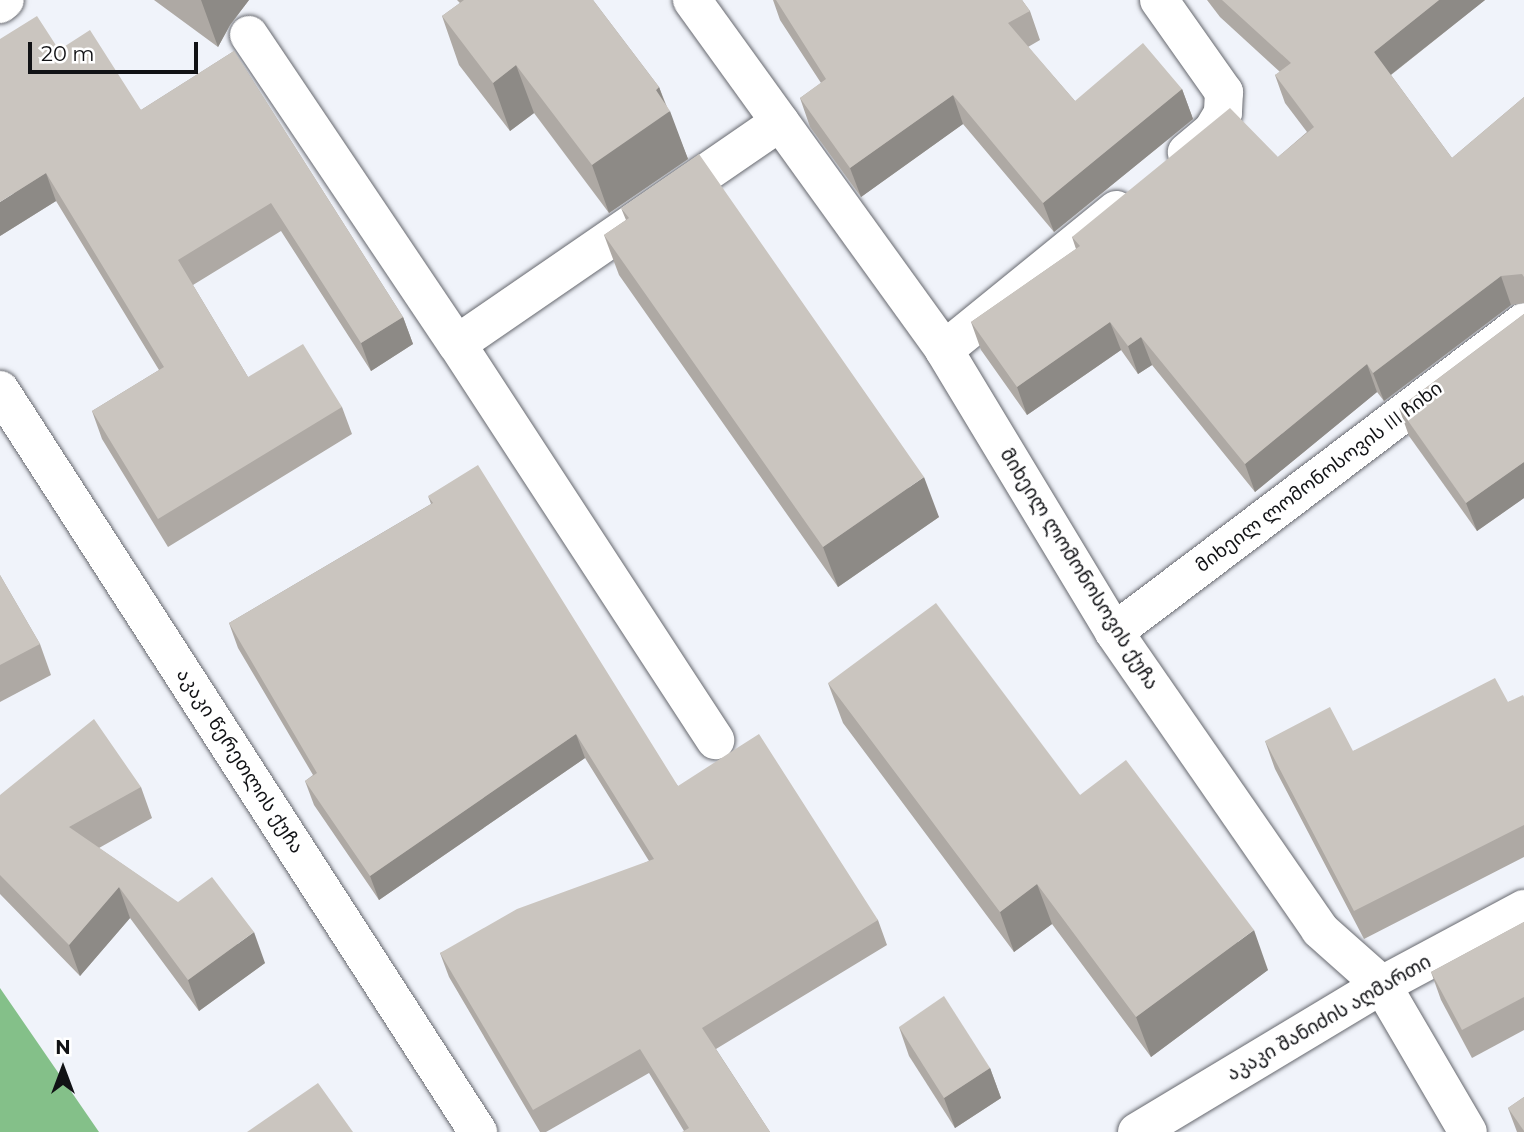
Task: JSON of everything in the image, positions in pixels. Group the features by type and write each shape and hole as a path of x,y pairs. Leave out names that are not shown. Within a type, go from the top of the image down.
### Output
{"street":[{"path":"0,4 5,0"},
{"name":"მიხეილ ლომონოსოვის ქუჩა","path":"692,0 944,350 1114,632 1320,930 1382,985 1468,1132"},
{"path":"944,350 1212,131 1223,113 1224,92 1159,0"},
{"path":"249,36 457,344 715,740"},
{"path":"457,344 780,122"},
{"name":"მიხეილ ლომონოსოვის III ჩიხი","path":"1114,632 1524,322"},
{"name":"აკაკი წერეთლის ქუჩა","path":"0,390 478,1132"},
{"name":"აკაკი შანიძის აღმართი","path":"1137,1132 1382,985 1524,909"}],"green space":[{"path":"0,988 99,1132 0,1132"}],"building":[{"path":"464,0 593,0 659,87 656,90 670,111 592,165 516,65 493,83 442,16"},
{"path":"776,0 1022,0 1030,11 1008,23 1075,101 1143,43 1182,89 1043,203 953,95 850,168 800,98 826,79"},
{"path":"1222,0 1439,0 1374,52 1452,158 1524,97 1524,277 1522,274 1501,276 1373,373 1367,364 1245,464 1141,337 1128,346 1110,322 1017,387 971,322 1080,246 1072,237 1230,108 1278,157 1314,127 1275,75 1291,63"},
{"path":"37,16 59,50 90,30 141,110 234,51 403,317 361,343 271,203 178,260 248,377 303,344 342,407 158,519 92,411 164,367 46,173 0,202 0,39"},
{"path":"699,154 924,477 823,547 604,235 629,218 621,208"},
{"path":"1524,314 1524,462 1466,503 1399,408"},
{"path":"478,465 678,786 759,734 878,920 702,1028 770,1132 682,1132 689,1128 640,1049 533,1110 440,953 517,909 654,859 576,734 370,876 305,781 317,773 229,623 433,503 428,496"},
{"path":"0,575 40,644 0,665"},
{"path":"936,603 1080,795 1126,760 1254,930 1136,1017 1037,884 1000,912 828,683"},
{"path":"1495,678 1508,702 1523,695 1524,697 1524,825 1354,911 1265,741 1330,707 1353,751"},
{"path":"94,719 141,787 69,827 178,902 212,877 254,932 188,980 119,887 69,945 0,875 0,795"},
{"path":"1524,922 1524,997 1462,1030 1431,972"},
{"path":"944,996 990,1068 944,1098 899,1027"},
{"path":"318,1083 353,1132 247,1132"},
{"path":"1524,1097 1524,1131 1508,1108"}]}
